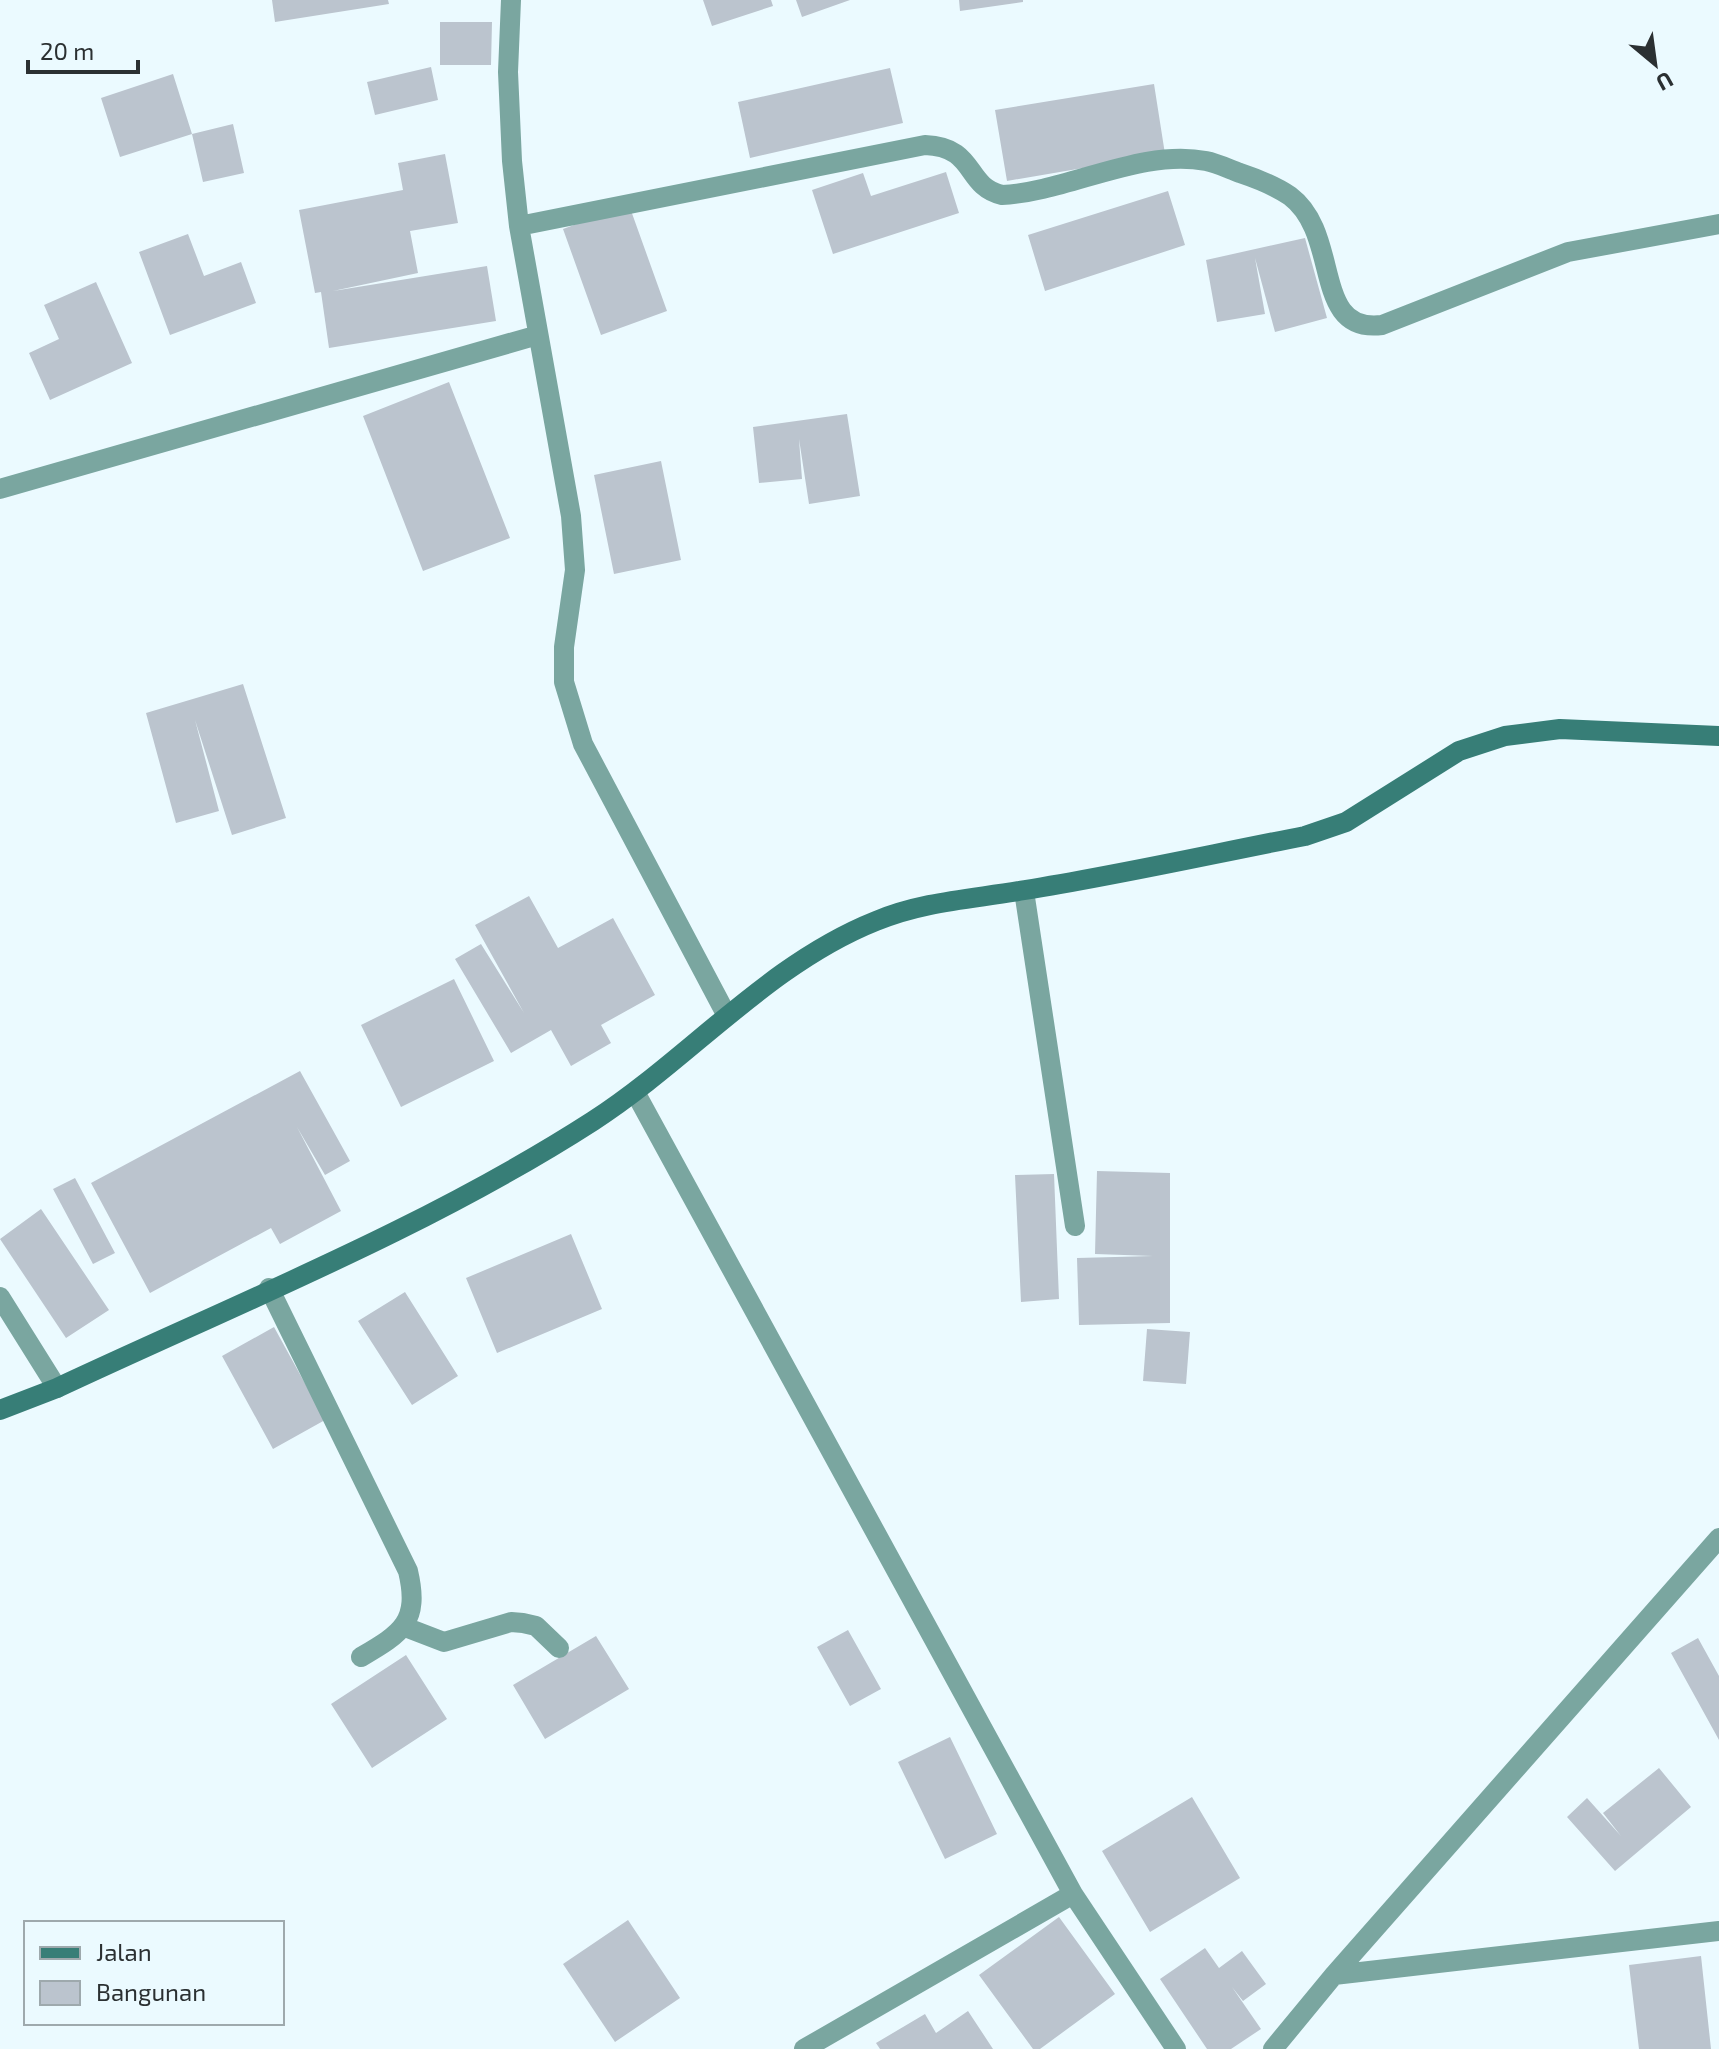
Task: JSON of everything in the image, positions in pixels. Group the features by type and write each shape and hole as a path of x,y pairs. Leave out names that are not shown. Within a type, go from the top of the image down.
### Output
{"street":[{"path":"511,0 508,72 519,226 572,530 575,570 564,647 564,682 571,714 583,744 727,1016"},
{"path":"519,226 925,145 940,145 961,155 978,181 1002,195 1158,161 1206,161 1269,183 1304,208 1321,240 1337,306 1345,318 1368,327 1382,325 1568,252 1719,224"},
{"path":"0,489 538,335"},
{"path":"0,1410 57,1388 403,1226 554,1144 635,1092 727,1016 814,952 865,925 921,904 1024,891 1305,836 1346,822 1459,751 1505,736 1560,729 1719,736"},
{"path":"1024,891 1075,1226"},
{"path":"635,1092 1073,1894 1176,2049"},
{"path":"269,1288 408,1571 412,1609 405,1627 361,1657"},
{"path":"0,1297 57,1388"},
{"path":"1273,2049 1334,1975 1719,1538"},
{"path":"405,1627 444,1642 511,1622 523,1623 536,1626 559,1648"},
{"path":"804,2049 1073,1894"},
{"path":"1334,1975 1719,1931"}],"building":[{"path":"272,0 388,0 389,4 275,22"},
{"path":"703,0 771,0 773,6 712,26"},
{"path":"796,0 850,0 802,17"},
{"path":"959,0 1023,0 1023,2 960,11"},
{"path":"440,22 492,22 491,65 440,65"},
{"path":"431,67 438,100 375,115 367,82"},
{"path":"890,68 903,123 750,158 738,102"},
{"path":"173,74 192,134 120,157 101,98"},
{"path":"1154,84 1165,154 1007,181 995,110"},
{"path":"233,124 244,173 203,182 192,134"},
{"path":"445,154 458,223 410,231 418,273 333,291 487,266 496,321 329,348 321,292 315,293 299,210 403,190 398,163"},
{"path":"946,172 959,213 833,254 812,190 863,173 871,196"},
{"path":"1168,191 1185,245 1045,291 1028,235"},
{"path":"629,205 667,311 601,335 563,229"},
{"path":"188,234 204,276 241,262 256,303 170,335 139,252"},
{"path":"1305,238 1327,318 1275,332 1255,258 1265,314 1217,322 1206,260"},
{"path":"96,282 132,363 50,400 29,353 59,339 44,305"},
{"path":"449,382 510,538 423,571 363,416"},
{"path":"847,414 860,496 809,504 799,439 802,479 759,483 753,427"},
{"path":"661,461 681,560 614,574 594,475"},
{"path":"243,684 286,818 232,835 195,720 219,811 176,823 146,713"},
{"path":"529,896 558,948 613,918 655,995 601,1025 611,1043 571,1066 551,1030 511,1053 455,959 481,944 524,1013 475,925"},
{"path":"454,979 494,1061 401,1107 361,1025"},
{"path":"300,1071 350,1161 325,1175 297,1127 341,1211 280,1244 271,1228 150,1293 91,1183"},
{"path":"1097,1171 1170,1173 1170,1323 1079,1325 1077,1258 1153,1256 1095,1254"},
{"path":"1054,1174 1059,1299 1021,1302 1015,1175"},
{"path":"75,1178 115,1253 93,1264 53,1189"},
{"path":"41,1209 109,1310 66,1338 0,1239"},
{"path":"571,1234 602,1309 497,1353 466,1278"},
{"path":"405,1292 458,1376 412,1405 358,1321"},
{"path":"274,1327 325,1420 273,1449 222,1356"},
{"path":"1147,1329 1190,1332 1186,1384 1143,1381"},
{"path":"848,1630 881,1689 850,1706 817,1647"},
{"path":"596,1636 629,1689 545,1739 513,1685"},
{"path":"1698,1638 1719,1676 1719,1740 1671,1653"},
{"path":"406,1655 447,1719 372,1768 331,1704"},
{"path":"950,1737 997,1834 945,1859 898,1762"},
{"path":"1659,1768 1691,1807 1615,1871 1567,1817 1587,1798 1621,1836 1603,1813"},
{"path":"1192,1797 1240,1878 1150,1932 1102,1851"},
{"path":"1059,1917 1115,1994 1040,2049 1033,2049 979,1975"},
{"path":"628,1920 680,1998 615,2042 563,1964"},
{"path":"1205,1948 1219,1968 1242,1951 1266,1984 1243,2001 1232,1987 1261,2029 1231,2049 1207,2049 1160,1979"},
{"path":"1701,1956 1711,2049 1639,2049 1629,1965"},
{"path":"968,2011 993,2049 880,2049 876,2043 925,2014 936,2033"}]}
